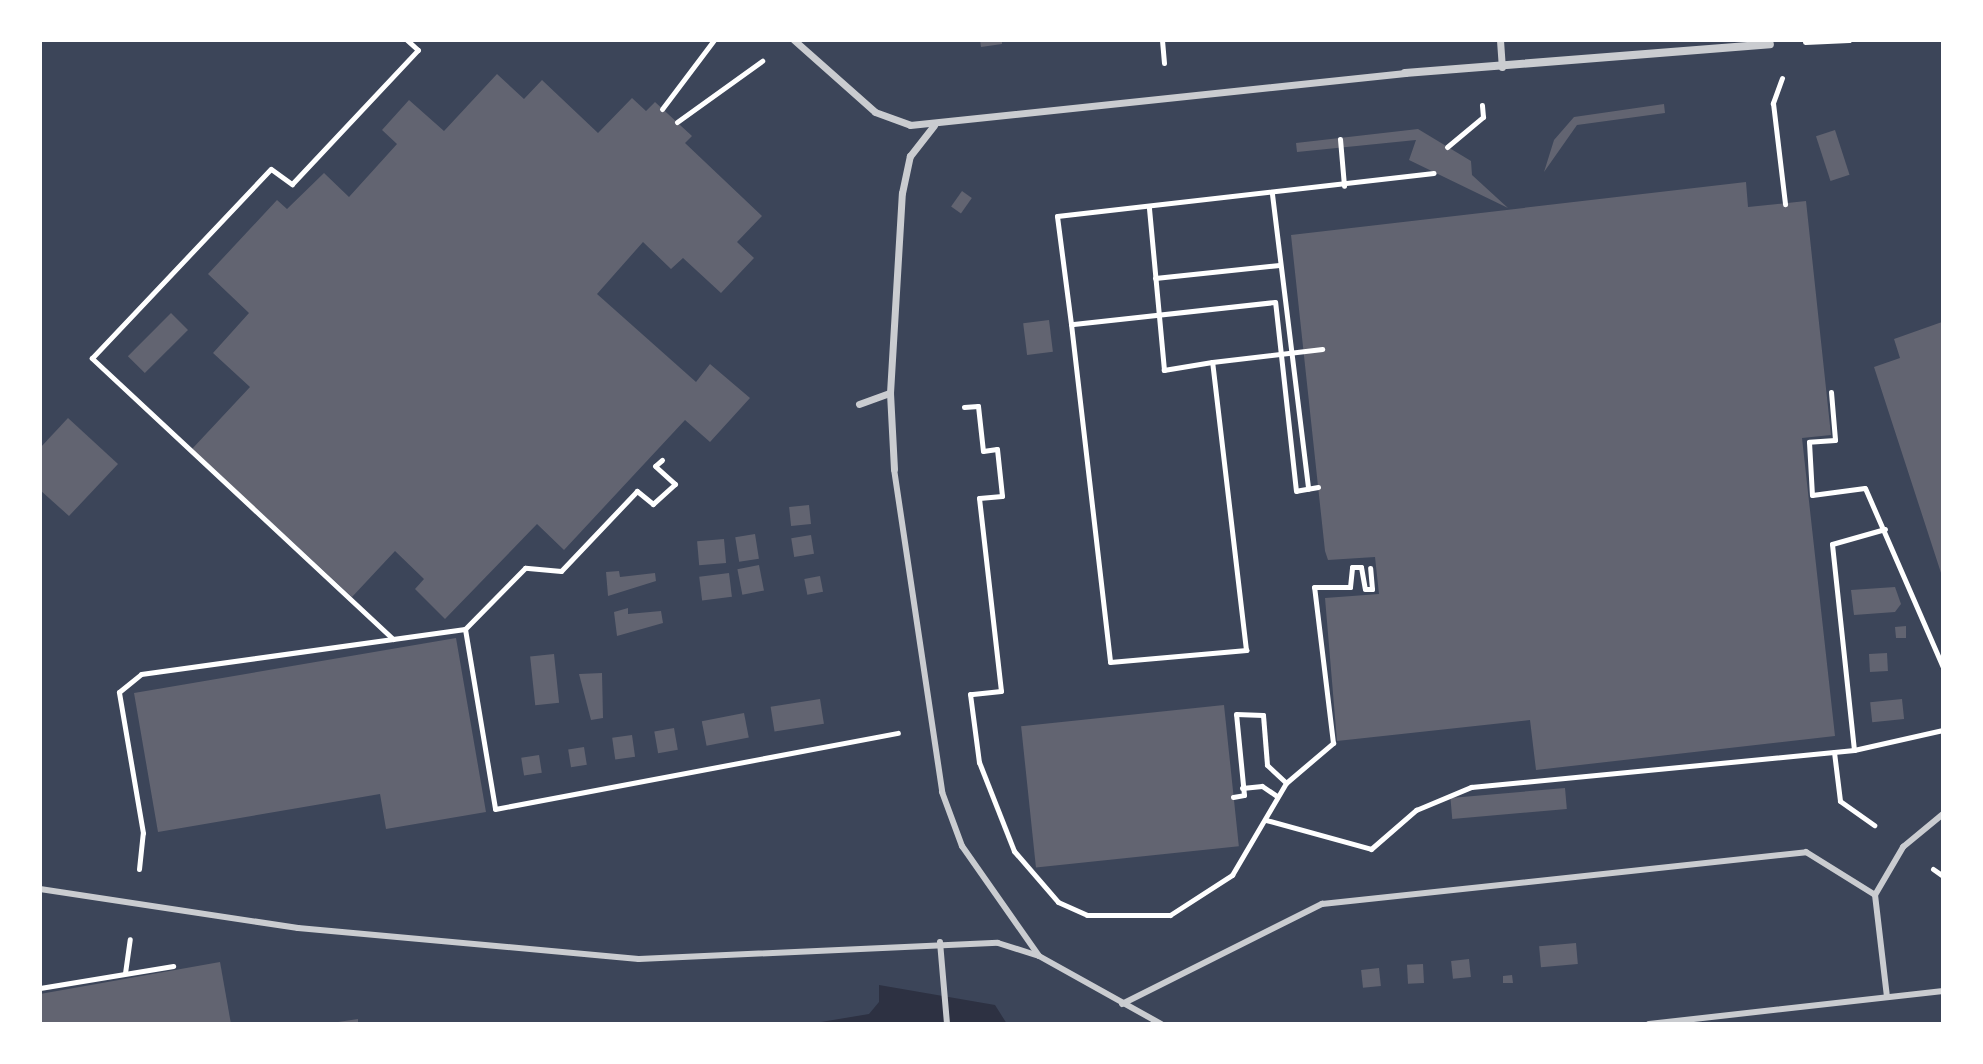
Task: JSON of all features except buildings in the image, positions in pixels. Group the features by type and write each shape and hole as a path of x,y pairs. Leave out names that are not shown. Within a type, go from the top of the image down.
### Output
{"street":[{"path":"794,40 875,112 934,125 1405,73 1770,44"},
{"path":"1500,40 1502,67"},
{"path":"894,469 890,393 905,172 934,125"},
{"path":"859,404 890,393"}],"lane":[{"path":"894,469 927,726 962,846 1039,956"},
{"path":"1887,997 1875,895 1903,847 1943,814"},
{"path":"1122,1004 1322,904 1806,852 1875,895"},
{"path":"40,889 298,928 639,959 940,942 998,943 1039,956 1161,1024"},
{"path":"940,942 947,1024"},
{"path":"1649,1024 1943,991"}],"path":[{"path":"393,639 92,358 271,169 292,184 418,50 407,40"},
{"path":"662,109 690,81 714,40"},
{"path":"1162,40 1163,49"},
{"path":"1796,42 1849,40"},
{"path":"677,122 704,96 748,74 773,50"},
{"path":"1785,204 1773,103 1787,66"},
{"path":"1447,147 1483,117 1480,68"},
{"path":"1340,139 1344,186"},
{"path":"1212,362 1246,650 1110,662 1057,216 1344,186 1434,173"},
{"path":"1272,194 1308,489"},
{"path":"1149,208 1164,370 1322,349"},
{"path":"1155,278 1279,265"},
{"path":"1071,324 1275,302 1296,491 1318,487"},
{"path":"1831,392 1835,440 1809,442 1812,495 1865,488 1943,667"},
{"path":"964,407 978,406 983,451 997,449 1002,496 979,498 1001,691 970,694 987,790 1014,851 1058,902 1087,915 1126,920 1170,915 1205,899 1232,875 1286,783 1333,743 1314,587 1350,587 1352,567 1361,567 1365,589 1372,589 1370,568"},
{"path":"125,973 143,833 119,692 141,674 465,629 525,568 561,571 637,491 653,504 675,484 655,466 662,460"},
{"path":"1854,750 1832,544 1885,529"},
{"path":"465,629 495,809 927,726 972,714"},
{"path":"1233,797 1244,795 1236,714 1263,715 1267,765 1286,783"},
{"path":"1266,820 1371,849 1416,810 1471,787 1854,750 1943,730"},
{"path":"1242,788 1262,786 1277,796"},
{"path":"40,988 173,966"}],"shaded area":[{"path":"40,40 1943,40 1943,1024 1007,1024 995,1005 879,985 879,1002 869,1014 809,1024 40,1024"}]}
